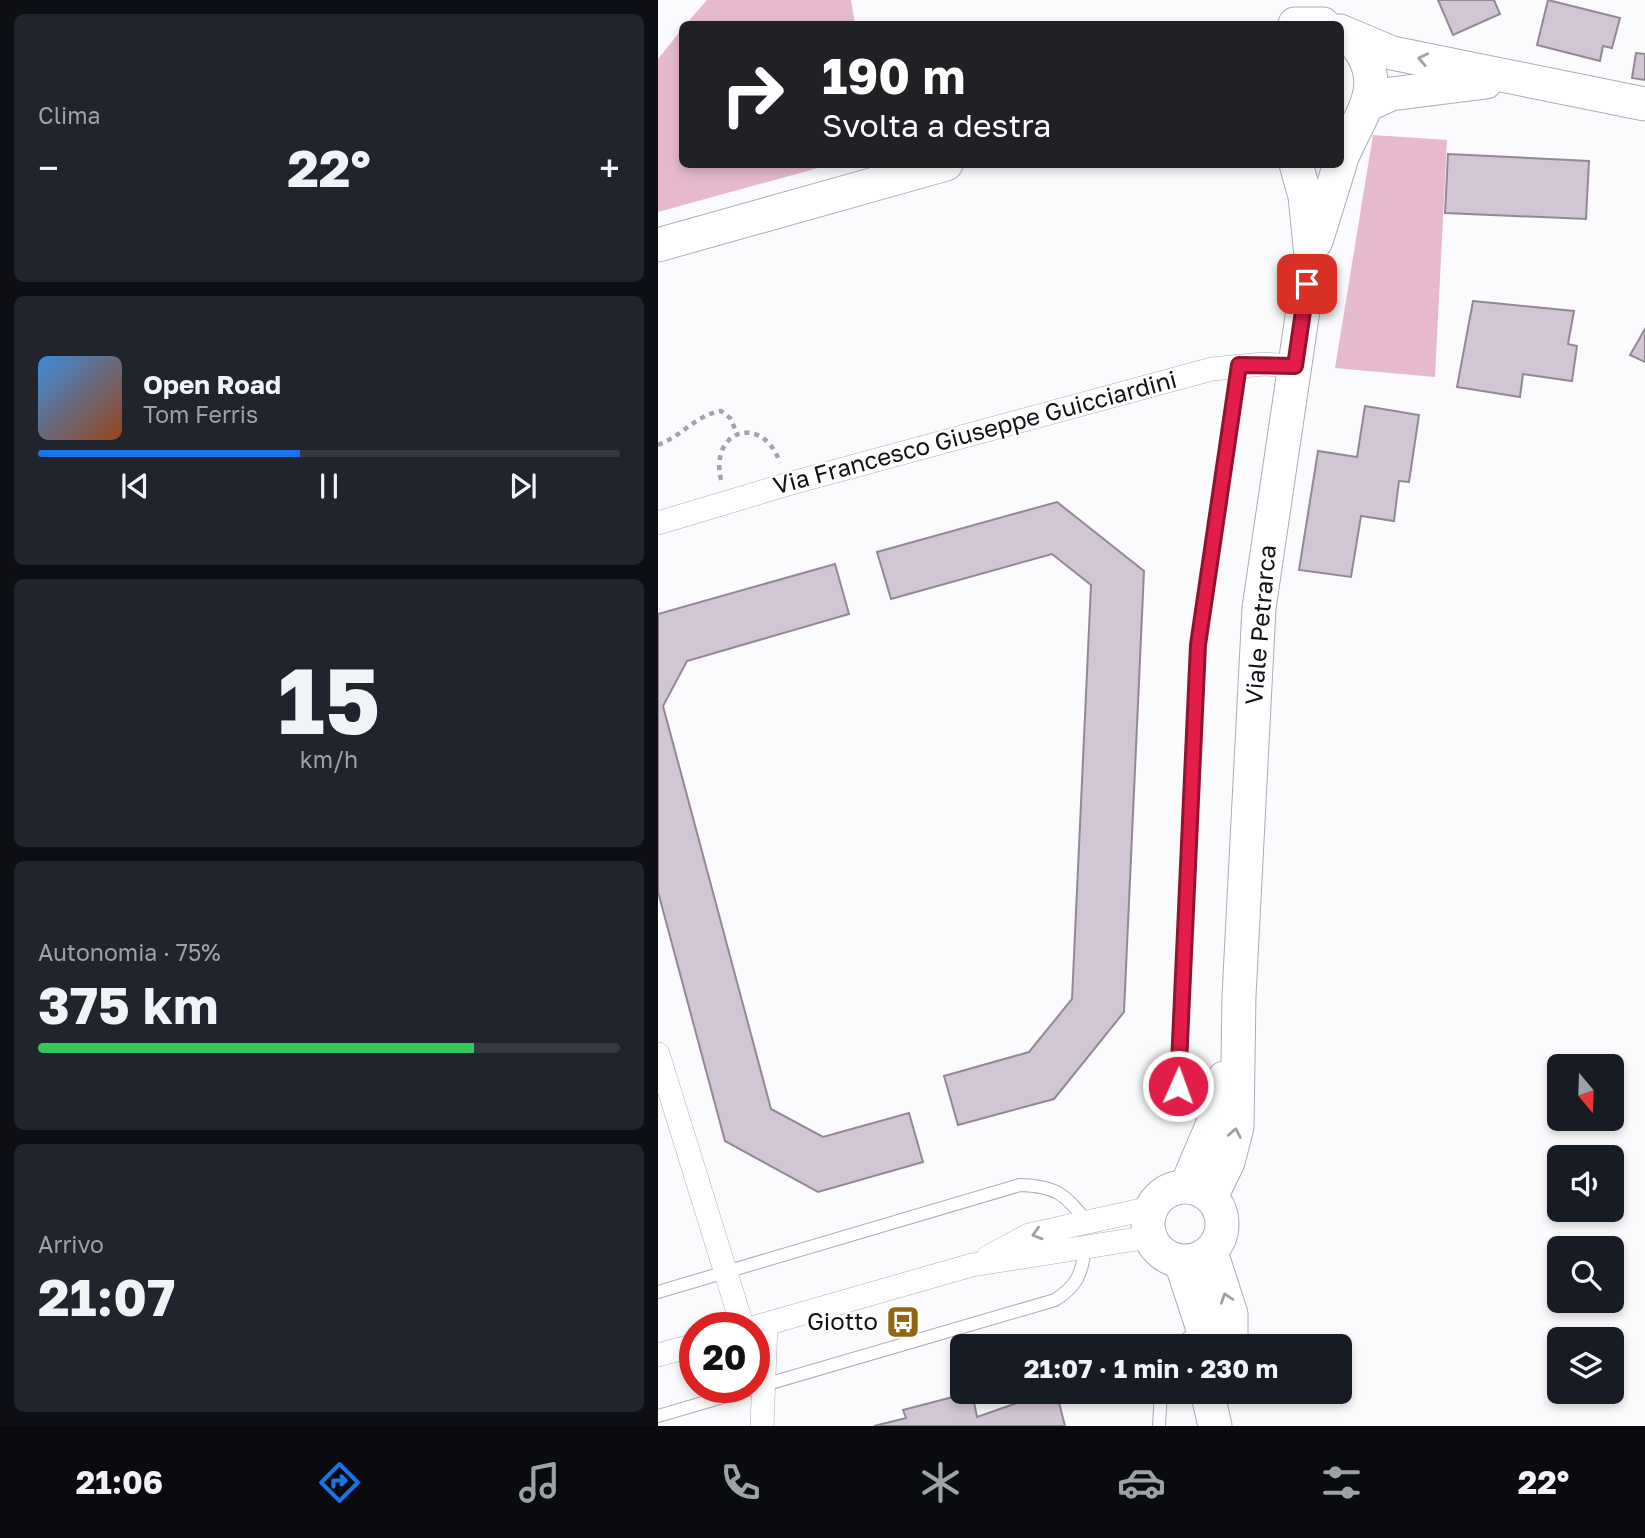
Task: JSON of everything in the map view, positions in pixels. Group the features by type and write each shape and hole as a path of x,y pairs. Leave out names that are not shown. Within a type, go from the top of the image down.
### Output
{"street":[{"path":"1344,33 1392,53 1645,104"},
{"path":"1344,36 1362,50 1370,67 1372,87 1356,122"},
{"path":"1356,122 1391,94 1514,79"},
{"name":"Viale Petrarca","path":"1344,153 1356,122"},
{"path":"658,245 932,168"},
{"name":"Viale Petrarca","path":"1297,168 1307,205 1311,256"},
{"name":"Viale Petrarca","path":"1198,1192 1228,1161 1237,1127 1239,996 1259,608 1311,256 1338,168"},
{"name":"Via Francesco Giuseppe Guicciardini","path":"658,523 788,484 1199,372 1239,365 1295,366"},
{"name":"Viale Petrarca","path":"1198,1192 1239,996"},
{"path":"658,1054 738,1312"},
{"path":"770,1323 972,1265 1085,1248 1150,1223 1167,1191 1198,1192 1222,1213 1223,1228 1196,1257 1195,1334"},
{"path":"972,1265 1029,1235 1086,1221 1150,1223"},
{"path":"1150,1223 1166,1256 1196,1257"},
{"path":"1196,1257 1231,1314 1231,1334"},
{"path":"658,1355 679,1349"},
{"path":"762,1426 763,1403"},
{"path":"1210,1404 1215,1426"},
{"path":"1224,1426 1228,1404"}],"lane":[{"path":"1214,1121 1178,1086 1198,645 1239,365"},
{"path":"658,1292 1020,1185 1044,1185 1067,1197 1086,1221"},
{"path":"770,1383 1055,1300 1073,1289 1083,1270 1085,1248"},
{"path":"658,1416 702,1403"},
{"path":"1159,1426 1160,1404"}],"path":[{"path":"658,445 682,433 707,413 721,411 730,418 737,433"},
{"path":"738,499 721,480 718,465 722,448 737,433 750,432 764,437 777,452 788,484"}],"shaded area":[{"path":"707,0 851,0 854,21 689,21"},
{"path":"679,33 679,168 818,168 658,212 658,59"},
{"path":"1373,135 1447,140 1435,377 1335,368"}],"building":[{"path":"1438,0 1494,0 1500,14 1453,35"},
{"path":"1548,0 1620,18 1612,48 1603,46 1600,61 1537,45"},
{"path":"1636,53 1645,54 1645,80 1632,78"},
{"path":"1448,154 1589,161 1586,219 1445,213"},
{"path":"1473,301 1574,311 1568,344 1577,346 1572,381 1523,374 1520,397 1457,387"},
{"path":"1645,329 1645,362 1630,355"},
{"path":"1365,406 1419,415 1409,482 1399,481 1394,521 1361,516 1351,577 1299,570 1318,451 1357,457"},
{"path":"1057,502 1144,571 1124,1012 1054,1099 958,1125 944,1076 1029,1052 1072,999 1091,585 1052,554 891,599 877,552"},
{"path":"835,564 849,614 687,661 663,706 771,1109 823,1137 909,1113 923,1162 818,1192 725,1141 658,892 658,614"},
{"path":"950,1398 950,1404 974,1404 977,1417 1014,1404 1059,1404 1065,1426 874,1426 906,1418 903,1410"}],"place":[{"name":"Giotto","path":"903,1322"}],"route":[{"path":"1178,1086 1198,645 1232,406 1239,365 1295,366 1307,284"}]}
